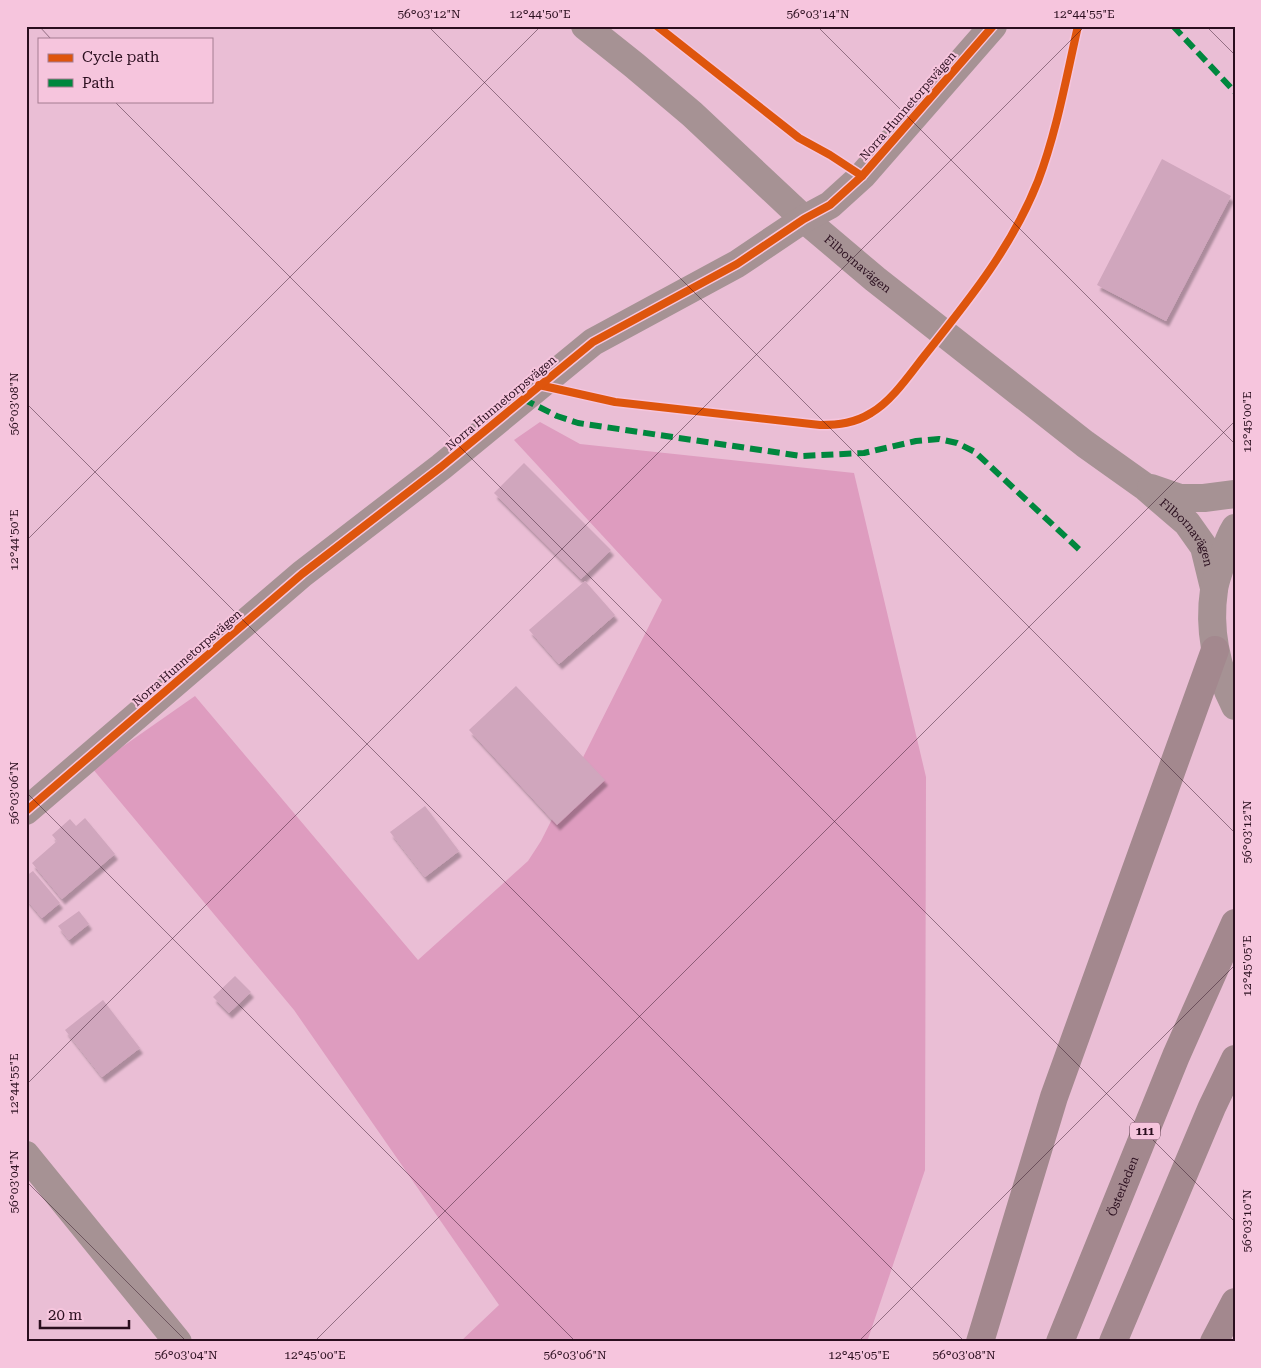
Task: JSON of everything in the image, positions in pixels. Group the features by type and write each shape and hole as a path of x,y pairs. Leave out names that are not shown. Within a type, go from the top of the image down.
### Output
{"main road":[{"path":"980,1342 1054,1097 1215,650"},
{"name":"Österleden","path":"1060,1342 1176,1056 1235,923"},
{"path":"1114,1342 1212,1107 1235,1059"},
{"path":"1214,1342 1235,1302"}],"street":[{"name":"Filbornavägen","path":"585,26 692,114 804,219 875,279 1085,444 1144,486 1187,523 1204,547 1214,588"},
{"name":"Norra Hunnetorpsvägen","path":"26,811 302,574 441,467 593,342 737,264 804,219 830,205 862,176 993,26"},
{"name":"Filbornavägen","path":"1144,486 1180,498 1204,498 1235,494"},
{"path":"1235,528 1230,536 1214,588 1212,619 1215,650 1224,685 1235,706"},
{"path":"26,1155 178,1342"}],"shaded area":[{"path":"540,422 580,444 854,473 926,777 925,1170 867,1342 460,1342 499,1305 294,1010 92,768 195,696 418,960 528,861 541,841 662,600 514,440"}],"building":[{"path":"1162,159 1231,196 1166,321 1097,285"},
{"path":"524,463 611,550 581,579 494,493"},
{"path":"585,581 615,615 559,664 529,630"},
{"path":"516,686 605,780 557,825 469,730"},
{"path":"425,806 459,851 425,877 390,832"},
{"path":"85,818 115,854 62,899 32,863 57,841 52,835 70,819 76,826"},
{"path":"33,871 60,903 42,918 26,899 26,876"},
{"path":"79,911 89,924 69,940 58,926"},
{"path":"235,976 251,992 229,1013 213,997"},
{"path":"103,1000 140,1048 102,1077 65,1030"}],"marked path":[{"path":"1173,26 1235,92"},
{"path":"523,399 557,416 578,423 801,456 864,453 916,441 939,439 957,443 975,452 1083,553"}],"cycle path":[{"path":"657,26 799,138 862,176"},
{"path":"26,811 302,574 441,467 593,342 737,264 804,219 830,205 862,176 993,26"},
{"path":"539,385 615,402 820,425 847,423 879,408 900,387 958,314 1016,228 1038,181 1051,143 1078,26"}]}
